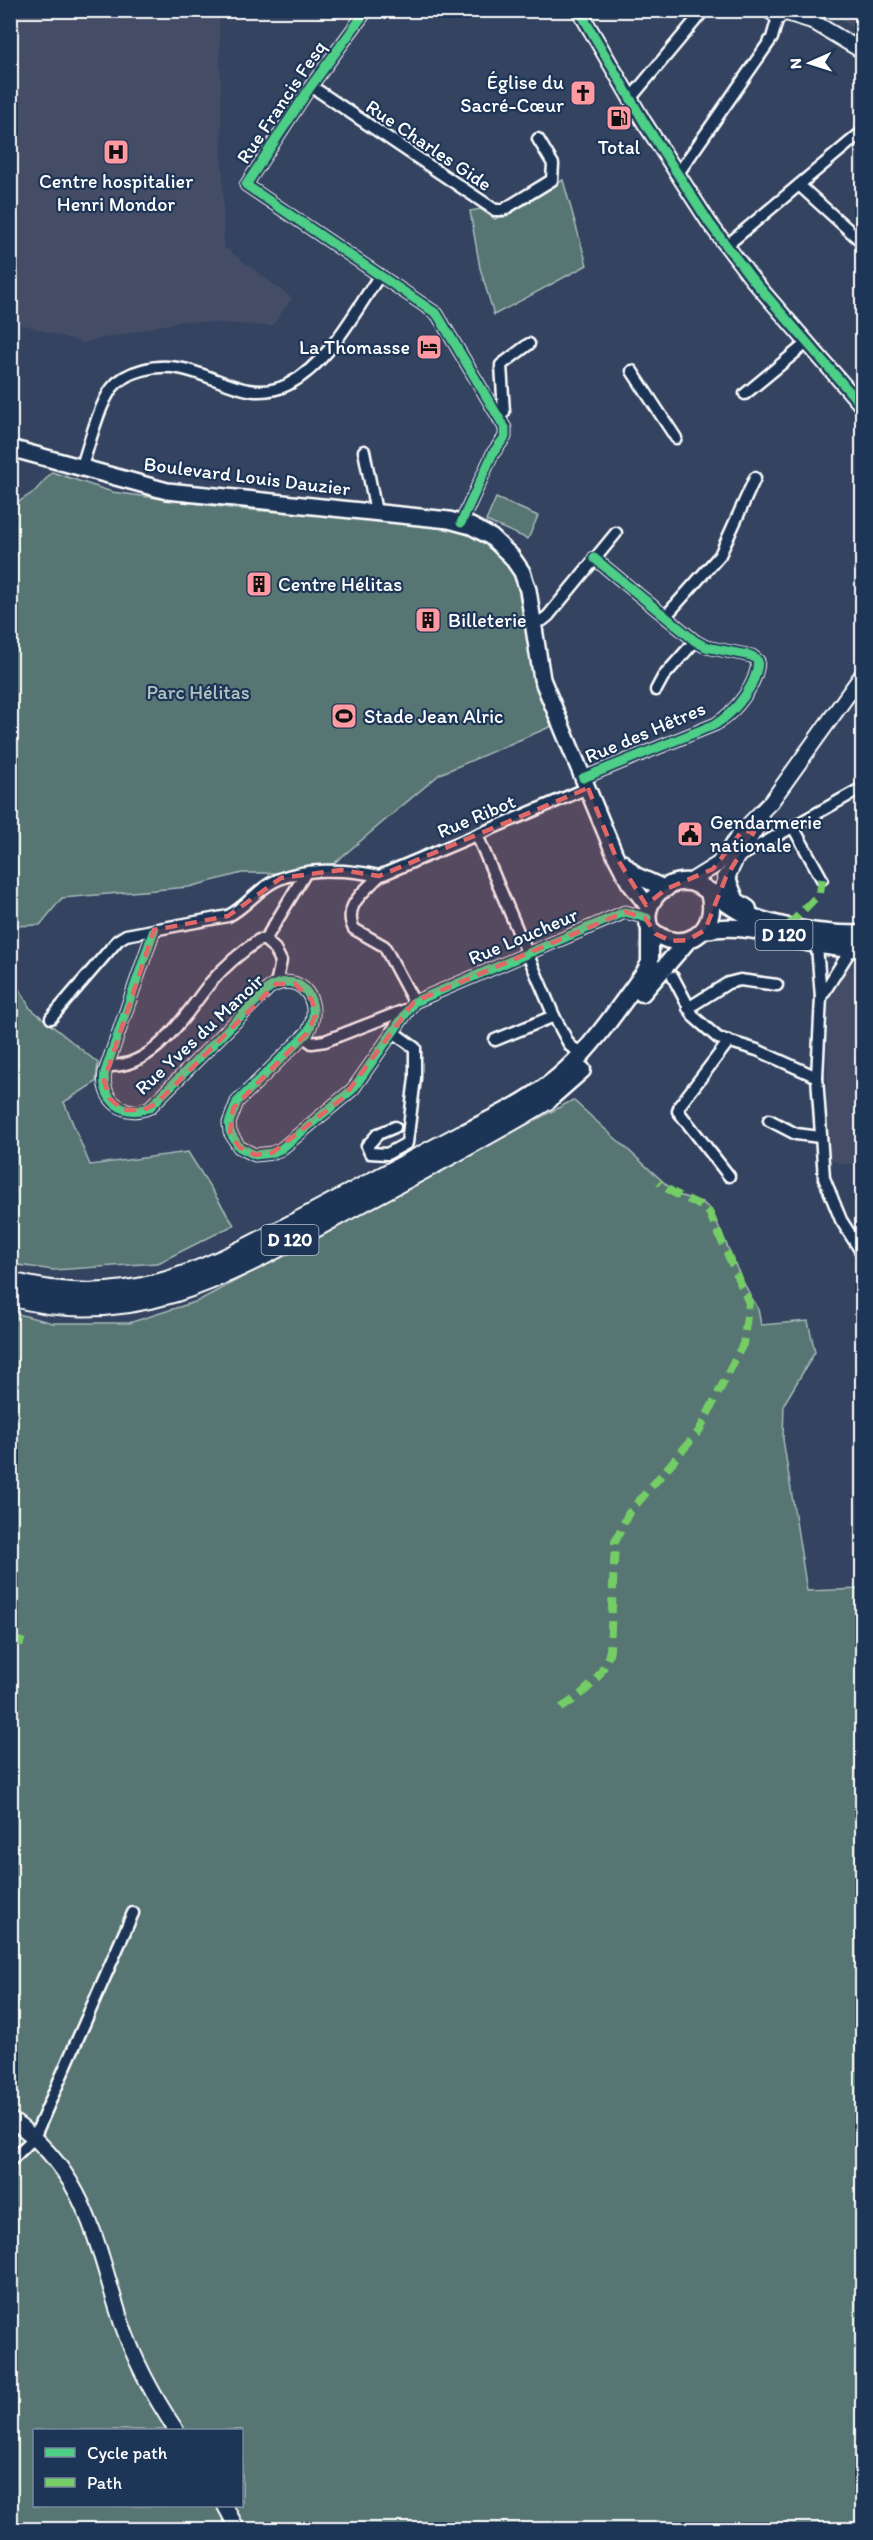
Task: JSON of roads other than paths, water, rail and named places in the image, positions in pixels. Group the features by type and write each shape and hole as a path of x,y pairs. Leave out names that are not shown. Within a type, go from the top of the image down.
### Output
{"highway":[{"name":"D 120","path":"10,1296 63,1306 93,1307 148,1301 201,1285 447,1157 549,1099"},
{"name":"D 120","path":"10,1282 46,1290 92,1294 142,1289 168,1283 220,1263 462,1134"}],"main road":[{"name":"Boulevard Louis Dauzier","path":"10,448 167,491 461,523 491,537 512,556 522,572 542,679 615,855 648,918"},
{"name":"Boulevard Louis Dauzier","path":"615,855 635,875 666,889"},
{"path":"726,877 736,902 767,921"},
{"path":"689,882 713,900 705,930 688,940 671,941 648,918 656,894 689,882"},
{"name":"D 120","path":"713,900 745,915 767,921 836,936 862,934"},
{"name":"D 120","path":"462,1134 532,1096 568,1069 582,1053 650,963 648,918"},
{"name":"D 120","path":"705,930 736,926 786,936 817,946 857,949"},
{"name":"D 120","path":"549,1099 592,1059 645,988 688,940"}],"street":[{"name":"Rue Francis Fesq","path":"367,10 311,86 246,185 380,275"},
{"path":"579,10 677,175 726,246 862,406"},
{"path":"630,99 704,10"},
{"path":"677,175 772,38 780,13 812,21 862,51"},
{"name":"Rue Charles Gide","path":"311,86 495,210 503,210 552,180 553,164 538,139"},
{"path":"726,246 862,132"},
{"path":"799,185 862,242"},
{"path":"81,469 107,396 124,377 152,367 170,365 184,367 242,389 267,390 287,384 313,365 330,346 380,275 436,314 505,428 505,437 493,453 461,523"},
{"path":"745,394 808,342"},
{"path":"499,417 504,412 501,365 529,344"},
{"path":"632,371 676,438"},
{"name":"Boulevard Louis Dauzier","path":"364,451 376,512"},
{"path":"665,617 720,555 754,478"},
{"path":"533,622 543,620 548,616 616,533"},
{"path":"594,558 695,641 663,677 656,690"},
{"name":"Rue des Hêtres","path":"585,783 699,732 729,715 757,671 758,661 752,656 706,647 695,641"},
{"path":"689,882 718,864 749,832 862,675"},
{"name":"Rue Ribot","path":"379,876 477,835 585,783"},
{"path":"736,859 862,788"},
{"path":"793,827 822,879"},
{"path":"749,832 777,835"},
{"path":"713,900 749,832"},
{"path":"477,835 554,1016 570,1046 582,1053"},
{"path":"51,1018 118,940 133,933 228,916 241,910 272,882 305,874 341,870 379,876"},
{"path":"265,940 305,874"},
{"path":"379,876 354,902 351,909 351,924 360,934 384,946 414,1002"},
{"name":"Rue Loucheur","path":"414,1002 625,912 648,918"},
{"name":"Rue Yves du Manoir","path":"154,930 107,1066 105,1088 117,1106 130,1111 150,1107 276,984 295,984 308,993 312,1000 315,1016 312,1024 233,1108 229,1123 230,1132 234,1140 246,1152 264,1155 281,1149 343,1098 361,1079 405,1010 414,1002"},
{"path":"107,1066 125,1065 153,1049 177,1026 229,963 260,940 265,940 275,949 281,961 276,984"},
{"path":"817,946 821,997 817,1077 824,1178 831,1200 862,1253"},
{"path":"821,997 857,949"},
{"path":"673,978 688,1008 704,1027 718,1038 757,1050 817,1077"},
{"path":"688,1008 728,983 740,980 777,985"},
{"path":"303,1036 312,1043 325,1041 405,1010"},
{"path":"495,1040 554,1016"},
{"path":"392,1031 416,1048 416,1078 407,1143 387,1154 370,1153 367,1146 378,1134 395,1127"},
{"path":"729,1041 680,1105 678,1111 729,1176"},
{"path":"769,1120 796,1134 820,1137"},
{"path":"10,2161 34,2138 133,1913"},
{"path":"10,2119 34,2138 61,2168 86,2208 122,2324 138,2366 175,2429"},
{"path":"226,2507 238,2529"}],"place":[{"name":"Église du Sacré-Cœur","path":"583,93"},
{"name":"Total","path":"619,118"},
{"name":"Centre hospitalier Henri Mondor","path":"116,152"},
{"name":"La Thomasse","path":"429,347"},
{"name":"Centre Hélitas","path":"259,584"},
{"name":"Billeterie","path":"428,620"},
{"name":"Stade Jean Alric","path":"344,716"},
{"name":"Gendarmerie nationale","path":"690,834"}],"park label":[{"name":"Parc Hélitas","path":"198,692"}]}
